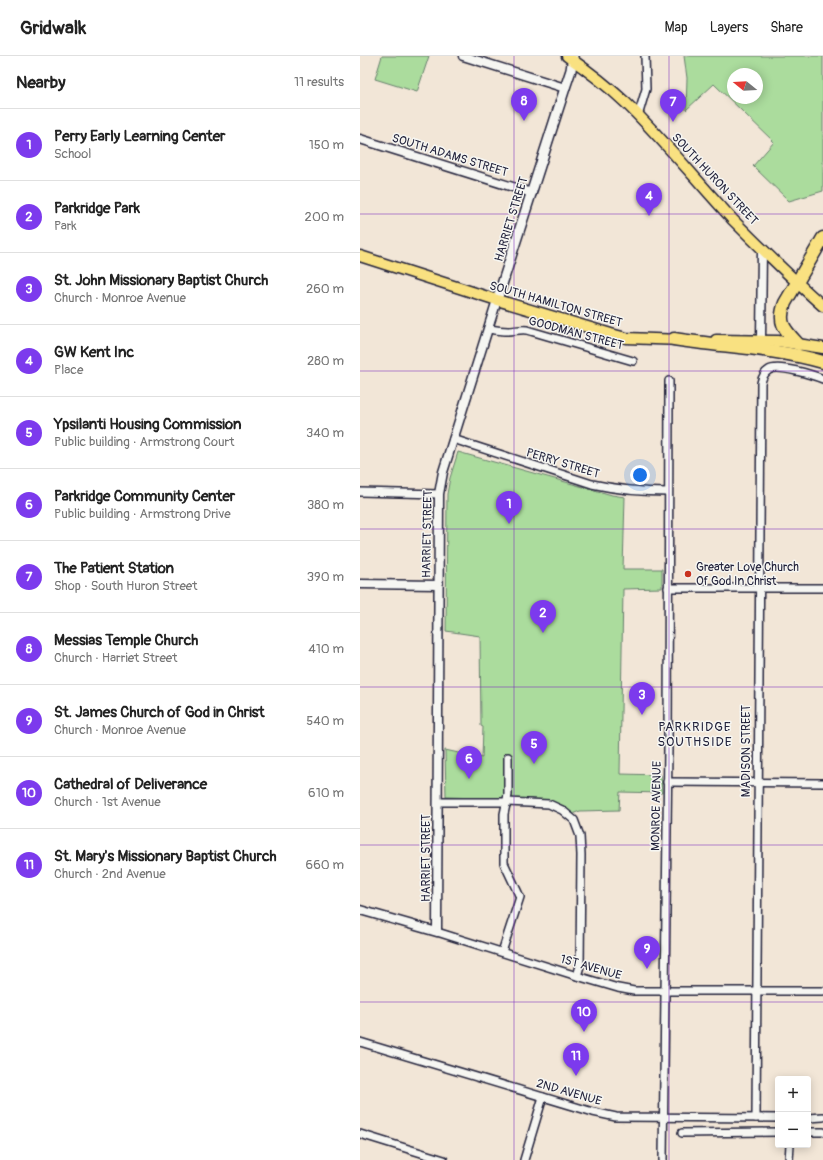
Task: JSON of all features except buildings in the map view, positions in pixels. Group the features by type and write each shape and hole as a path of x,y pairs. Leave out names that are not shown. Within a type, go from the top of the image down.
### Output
{"highway":[{"path":"798,344 785,330 781,318 785,303 823,238"},
{"path":"674,340 773,351 798,355 823,362"}],"main road":[{"name":"HARRIET STREET","path":"497,300 565,88 571,57"},
{"name":"SOUTH HURON STREET","path":"571,57 626,103 734,220 823,306"},
{"name":"SOUTH HAMILTON STREET","path":"360,256 497,300 626,338 674,340 761,340 823,348"}],"street":[{"path":"463,56 565,88"},
{"path":"638,116 646,89 645,56"},
{"name":"SOUTH ADAMS STREET","path":"360,139 532,193"},
{"path":"761,340 762,248"},
{"name":"HARRIET STREET","path":"437,932 439,494 442,472 489,329 497,300"},
{"name":"GOODMAN STREET","path":"489,329 506,331 521,329 527,330 634,361"},
{"name":"MADISON STREET","path":"756,1118 760,383 762,377 770,370 776,368 823,379"},
{"name":"MONROE AVENUE","path":"663,1160 669,380"},
{"name":"PERRY STREET","path":"453,439 592,484 636,492 668,492"},
{"path":"360,492 439,494"},
{"path":"360,584 438,585"},
{"path":"668,588 823,588"},
{"path":"502,952 520,897 504,863 504,814 507,802 508,757"},
{"path":"667,782 823,783"},
{"path":"438,802 507,802 549,804 562,810 574,820 580,836 581,855 580,966 577,976"},
{"name":"1ST AVENUE","path":"360,910 437,932 577,976 634,991 823,991"},
{"name":"2ND AVENUE","path":"360,1042 543,1097 616,1117 775,1118"},
{"path":"524,1160 543,1097"},
{"path":"811,1118 823,1118"},
{"path":"682,1133 775,1132"},
{"path":"811,1132 823,1132"},
{"path":"360,1134 444,1160"},
{"path":"789,1160 790,1148"}],"green space":[{"path":"382,56 429,56 417,92 375,79"},
{"path":"684,56 823,56 823,191 789,201 753,166 774,142 735,104 763,104 763,68 727,68 727,97 714,84 686,110 687,78"},
{"path":"458,452 612,495 625,497 623,569 662,569 662,588 623,589 620,774 661,775 662,793 620,792 619,810 580,811 572,814 564,806 548,800 446,797 445,750 482,758 483,727 481,726 480,636 446,631 447,494"}],"place":[{"name":"Messias Temple Church","path":"524,121"},
{"name":"The Patient Station","path":"673,122"},
{"name":"GW Kent Inc","path":"649,216"},
{"name":"Perry Early Learning Center","path":"509,524"},
{"name":"Greater Love Church Of God In Christ","path":"688,574"},
{"name":"Parkridge Park","path":"543,633"},
{"name":"St. John Missionary Baptist Church","path":"642,715"},
{"name":"Ypsilanti Housing Commission","path":"534,764"},
{"name":"Parkridge Community Center","path":"469,779"},
{"name":"St. James Church of God in Christ","path":"647,969"},
{"name":"Cathedral of Deliverance","path":"584,1032"},
{"name":"St. Mary's Missionary Baptist Church","path":"576,1076"}],"district":[{"name":"PARKRIDGE SOUTHSIDE","path":"695,734"}]}
